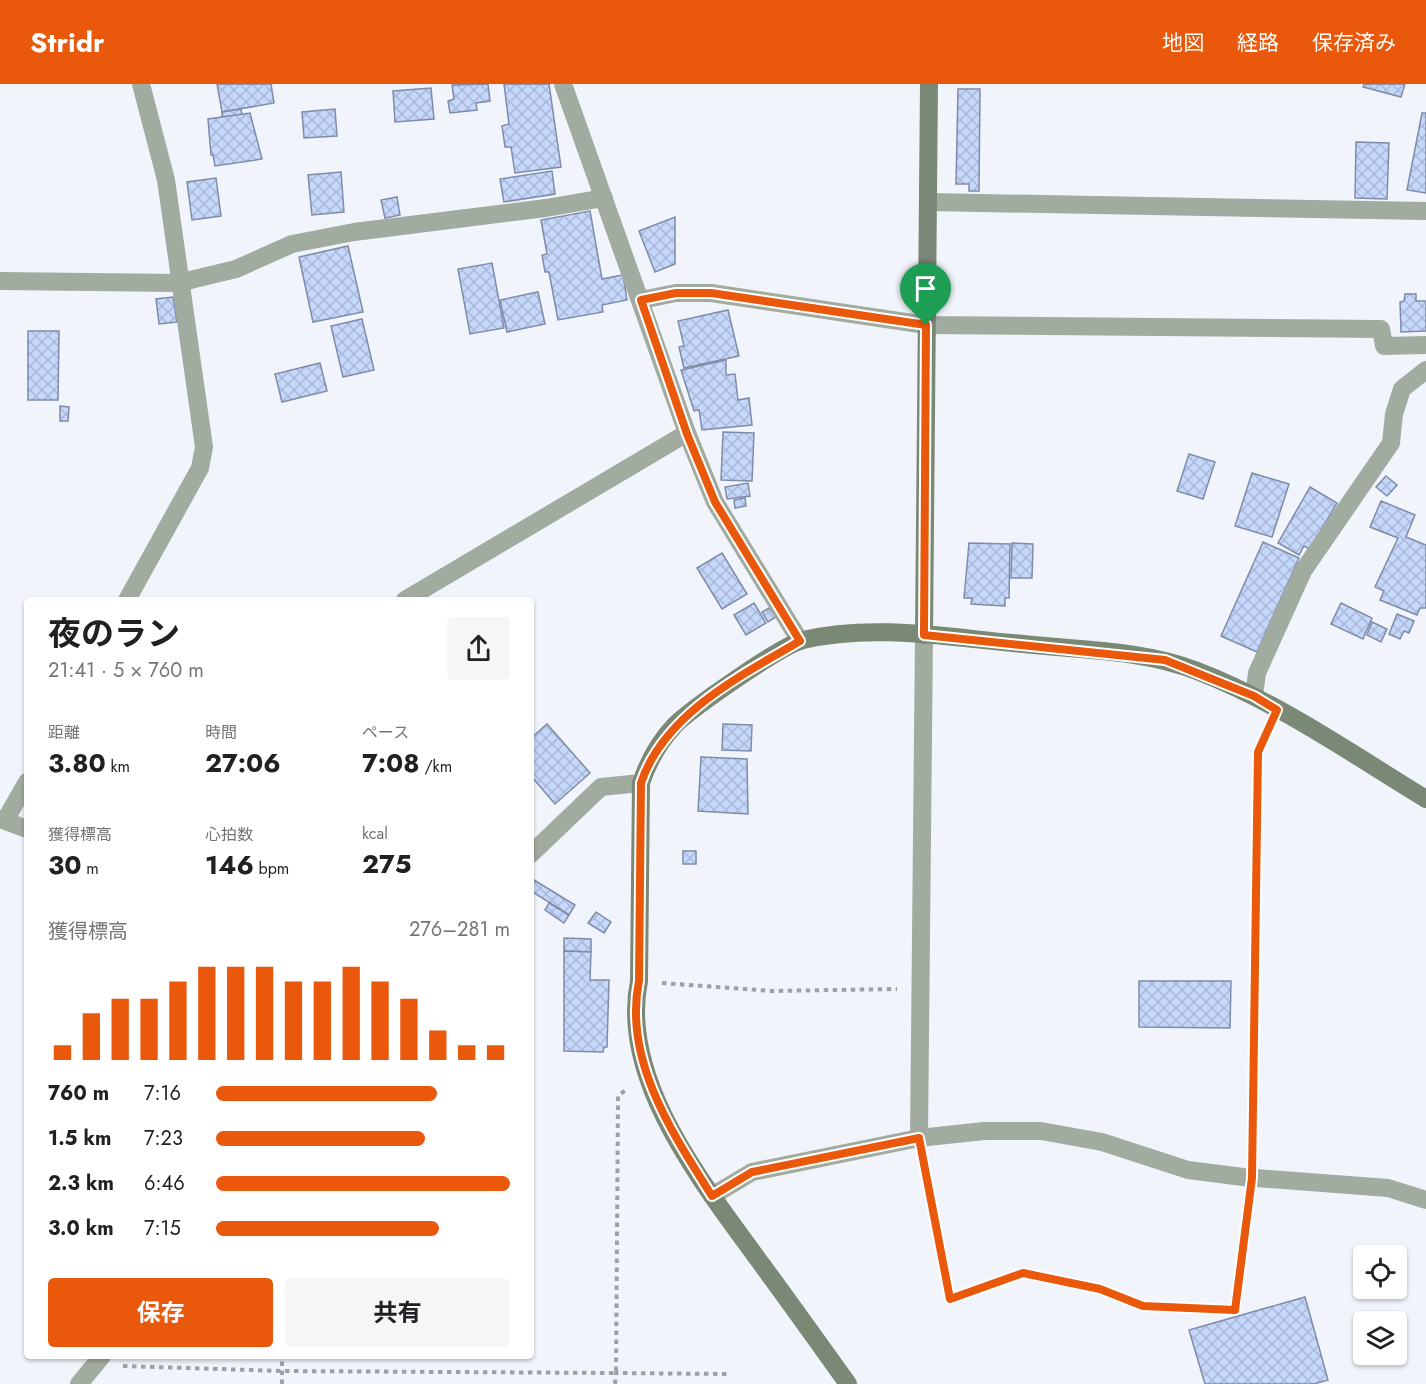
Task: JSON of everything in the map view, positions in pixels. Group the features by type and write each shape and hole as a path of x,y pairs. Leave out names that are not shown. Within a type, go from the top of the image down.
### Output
{"street":[{"path":"130,597 200,468 204,447 178,283 166,180 141,84"},
{"path":"563,84 687,434 715,502 800,641"},
{"path":"919,1138 929,84"},
{"path":"0,281 178,283 236,269 292,244 354,232 546,208 604,198"},
{"path":"928,202 1426,211"},
{"path":"641,300 676,293 711,293 926,325 1381,328 1384,346 1426,345"},
{"path":"1254,696 1257,673 1303,571 1391,443 1394,414 1402,389 1426,370"},
{"path":"410,597 687,434"},
{"path":"848,1384 712,1196 672,1133 648,1079 634,1005 639,981 641,783 648,760 676,725 744,674 800,641 852,632 924,635 1165,660 1254,696 1426,799"},
{"path":"534,851 601,787 641,783"},
{"path":"17,823 24,794"},
{"path":"712,1196 752,1172 919,1138 984,1131 1041,1131 1102,1142 1188,1170 1252,1178 1388,1188 1426,1200"},
{"path":"79,1384 99,1359"}],"path":[{"path":"919,1138 950,1299 1023,1273 1100,1289 1143,1306 1235,1310 1252,1178 1258,752 1277,710"},
{"path":"639,981 772,991 919,988"},
{"path":"615,1384 618,1096 635,1083 648,1079"},
{"path":"106,1359 117,1366 282,1371 727,1374"},
{"path":"282,1359 282,1384"}],"building":[{"path":"217,84 271,84 274,103 222,112"},
{"path":"488,84 490,101 476,103 477,110 450,113 448,101 454,99 452,85"},
{"path":"504,84 549,84 561,167 515,173 511,147 505,147 502,126 509,124"},
{"path":"1364,84 1405,84 1401,97 1363,87"},
{"path":"431,88 434,119 395,122 393,91"},
{"path":"958,89 980,89 979,191 969,191 969,184 956,184"},
{"path":"241,109 242,115 222,117 222,112"},
{"path":"335,109 337,136 304,138 302,112"},
{"path":"250,113 262,159 215,166 213,155 211,155 208,119"},
{"path":"1422,113 1426,113 1426,193 1407,190"},
{"path":"1356,142 1389,143 1387,199 1355,198"},
{"path":"552,171 555,194 504,202 500,179"},
{"path":"341,172 344,212 312,215 308,175"},
{"path":"216,178 221,216 192,220 187,182"},
{"path":"397,197 400,215 385,218 381,200"},
{"path":"590,211 602,279 623,275 627,300 602,305 603,312 558,320 549,272 545,272 542,255 547,254 541,220"},
{"path":"675,217 675,264 655,272 639,231"},
{"path":"348,246 363,312 313,322 299,257"},
{"path":"492,263 504,328 470,334 458,269"},
{"path":"538,292 545,324 507,332 500,300"},
{"path":"1405,294 1416,294 1416,301 1426,301 1426,331 1401,332 1400,302 1404,301"},
{"path":"173,297 177,322 159,324 156,299"},
{"path":"728,310 739,356 684,368 679,347 684,346 678,321"},
{"path":"362,319 374,370 343,377 331,326"},
{"path":"28,331 59,331 58,400 28,400"},
{"path":"726,360 726,375 735,374 738,400 749,398 752,425 702,430 699,410 694,411 681,370"},
{"path":"320,363 327,391 282,402 275,374"},
{"path":"60,406 69,407 68,421 60,421"},
{"path":"723,432 754,433 752,481 721,480"},
{"path":"1189,454 1215,462 1203,499 1177,491"},
{"path":"1252,473 1289,484 1272,537 1235,526"},
{"path":"1386,476 1397,485 1387,496 1376,487"},
{"path":"748,483 750,496 727,499 725,487"},
{"path":"1310,487 1337,503 1310,549 1304,546 1299,555 1278,543"},
{"path":"745,498 746,506 735,508 734,500"},
{"path":"1381,501 1415,515 1406,537 1426,545 1426,608 1420,608 1417,615 1380,600 1384,591 1375,587 1398,538 1370,527"},
{"path":"1263,542 1299,558 1257,652 1221,636"},
{"path":"969,543 1010,544 1009,598 1005,598 1005,606 971,604 972,598 964,598"},
{"path":"1012,543 1033,544 1032,578 1011,578"},
{"path":"722,553 747,594 722,609 697,568"},
{"path":"754,603 766,623 746,635 734,615"},
{"path":"1341,603 1372,618 1363,639 1331,624"},
{"path":"769,608 776,617 768,622 762,612"},
{"path":"1397,614 1414,621 1409,633 1404,631 1400,639 1389,634"},
{"path":"1372,622 1387,629 1381,642 1367,635"},
{"path":"547,724 590,773 555,804 534,780 534,735"},
{"path":"723,724 752,725 751,751 722,750"},
{"path":"701,757 747,759 748,814 698,811"},
{"path":"683,851 696,851 696,864 683,864"},
{"path":"534,880 575,905 569,915 534,893"},
{"path":"549,903 569,915 564,923 545,910"},
{"path":"596,912 611,922 604,933 588,923"},
{"path":"564,938 591,939 591,952 564,951"},
{"path":"564,951 591,952 590,980 609,980 607,1047 604,1047 603,1052 564,1051"},
{"path":"1139,981 1231,981 1230,1028 1139,1027"},
{"path":"1305,1297 1328,1380 1314,1384 1205,1384 1189,1330"}],"route":[{"path":"676,293 711,293 926,325 924,635 1096,651 1165,660 1198,671 1254,696 1277,710 1258,752 1252,1178 1235,1310 1187,1310 1143,1306 1100,1289 1023,1273 950,1299 919,1138 752,1172 712,1196 672,1133 648,1079 634,1005 639,981 641,783 648,760 676,725 744,674 800,641 769,586 736,539 715,502 687,434 641,300 676,293"}]}
